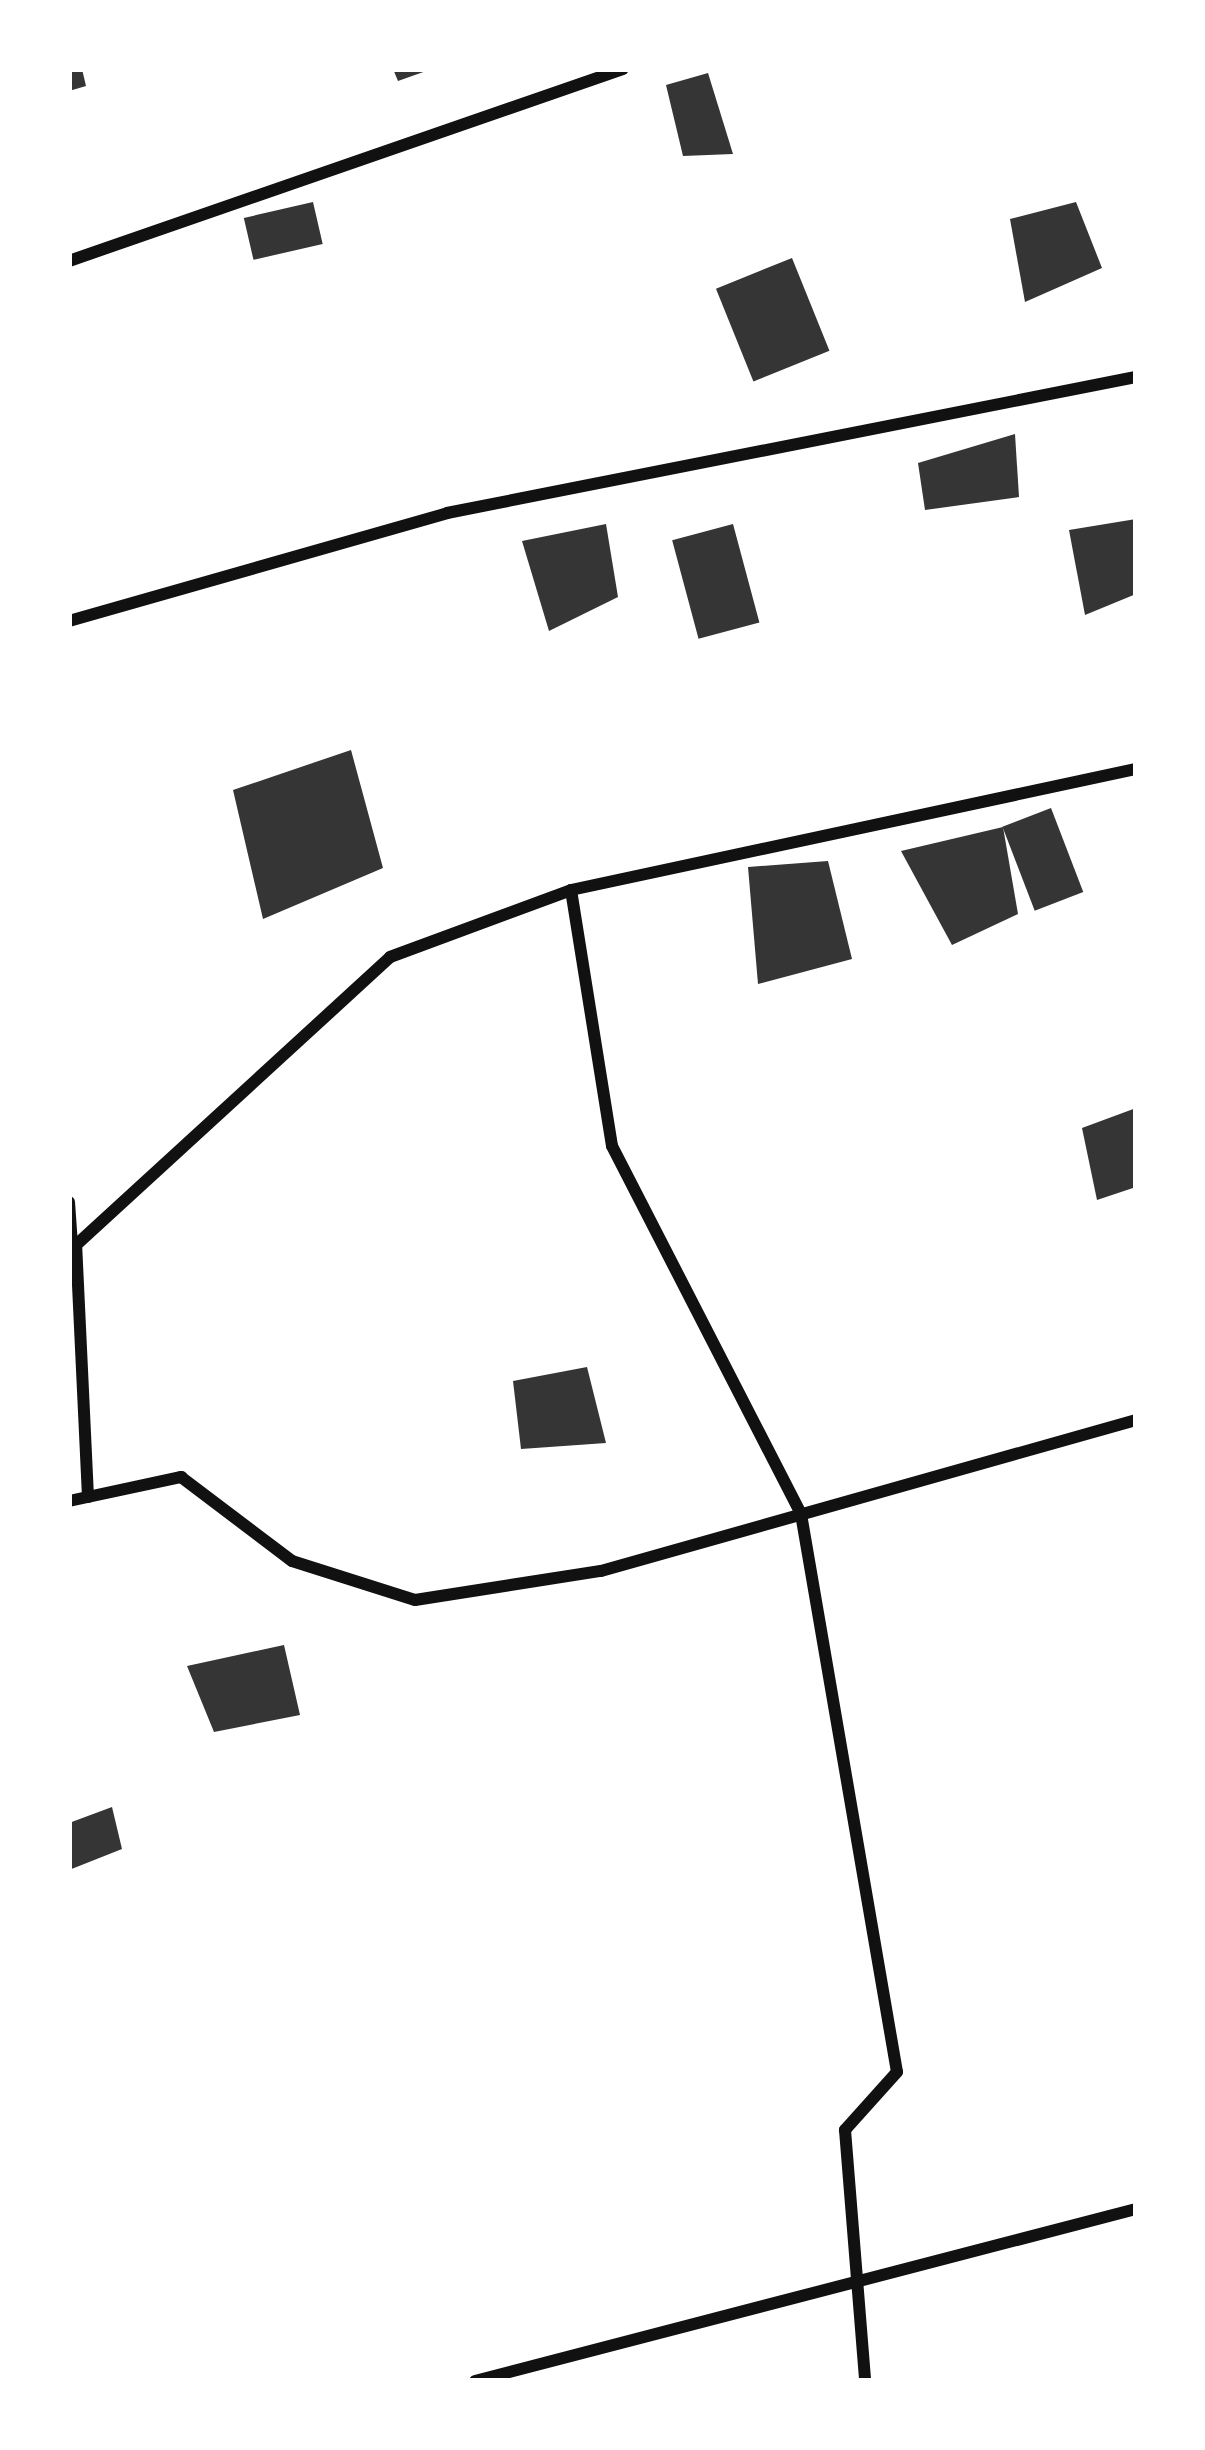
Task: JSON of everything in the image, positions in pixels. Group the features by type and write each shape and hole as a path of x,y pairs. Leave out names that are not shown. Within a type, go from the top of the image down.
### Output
{"street":[{"path":"69,261 623,69"},
{"path":"69,621 446,514 1136,376"},
{"path":"72,1245 390,957 571,890 1136,769"},
{"path":"571,890 612,1145 801,1514 897,2072 844,2130 865,2381"},
{"path":"69,1202 88,1496"},
{"path":"69,1501 181,1477 292,1561 415,1600 601,1571 1136,1420"},
{"path":"475,2381 1136,2209"}],"building":[{"path":"69,69 82,69 86,86 69,91"},
{"path":"393,69 429,69 429,70 398,81"},
{"path":"708,73 733,154 683,156 666,85"},
{"path":"313,202 323,244 253,260 244,218"},
{"path":"1076,202 1102,268 1025,302 1010,219"},
{"path":"792,258 829,351 753,381 716,289"},
{"path":"1015,434 1019,497 925,510 918,463"},
{"path":"1136,519 1136,594 1085,615 1069,530"},
{"path":"606,524 618,597 549,631 522,541"},
{"path":"733,524 759,623 699,639 672,540"},
{"path":"351,750 383,868 263,919 233,790"},
{"path":"1051,808 1083,892 1035,911 1002,827"},
{"path":"1003,827 1018,914 952,945 901,851"},
{"path":"828,861 852,959 758,984 748,867"},
{"path":"1136,1108 1136,1187 1097,1200 1082,1128"},
{"path":"587,1367 606,1443 521,1449 513,1381"},
{"path":"284,1645 300,1715 214,1732 187,1666"},
{"path":"112,1807 122,1849 69,1870 69,1823"}]}
